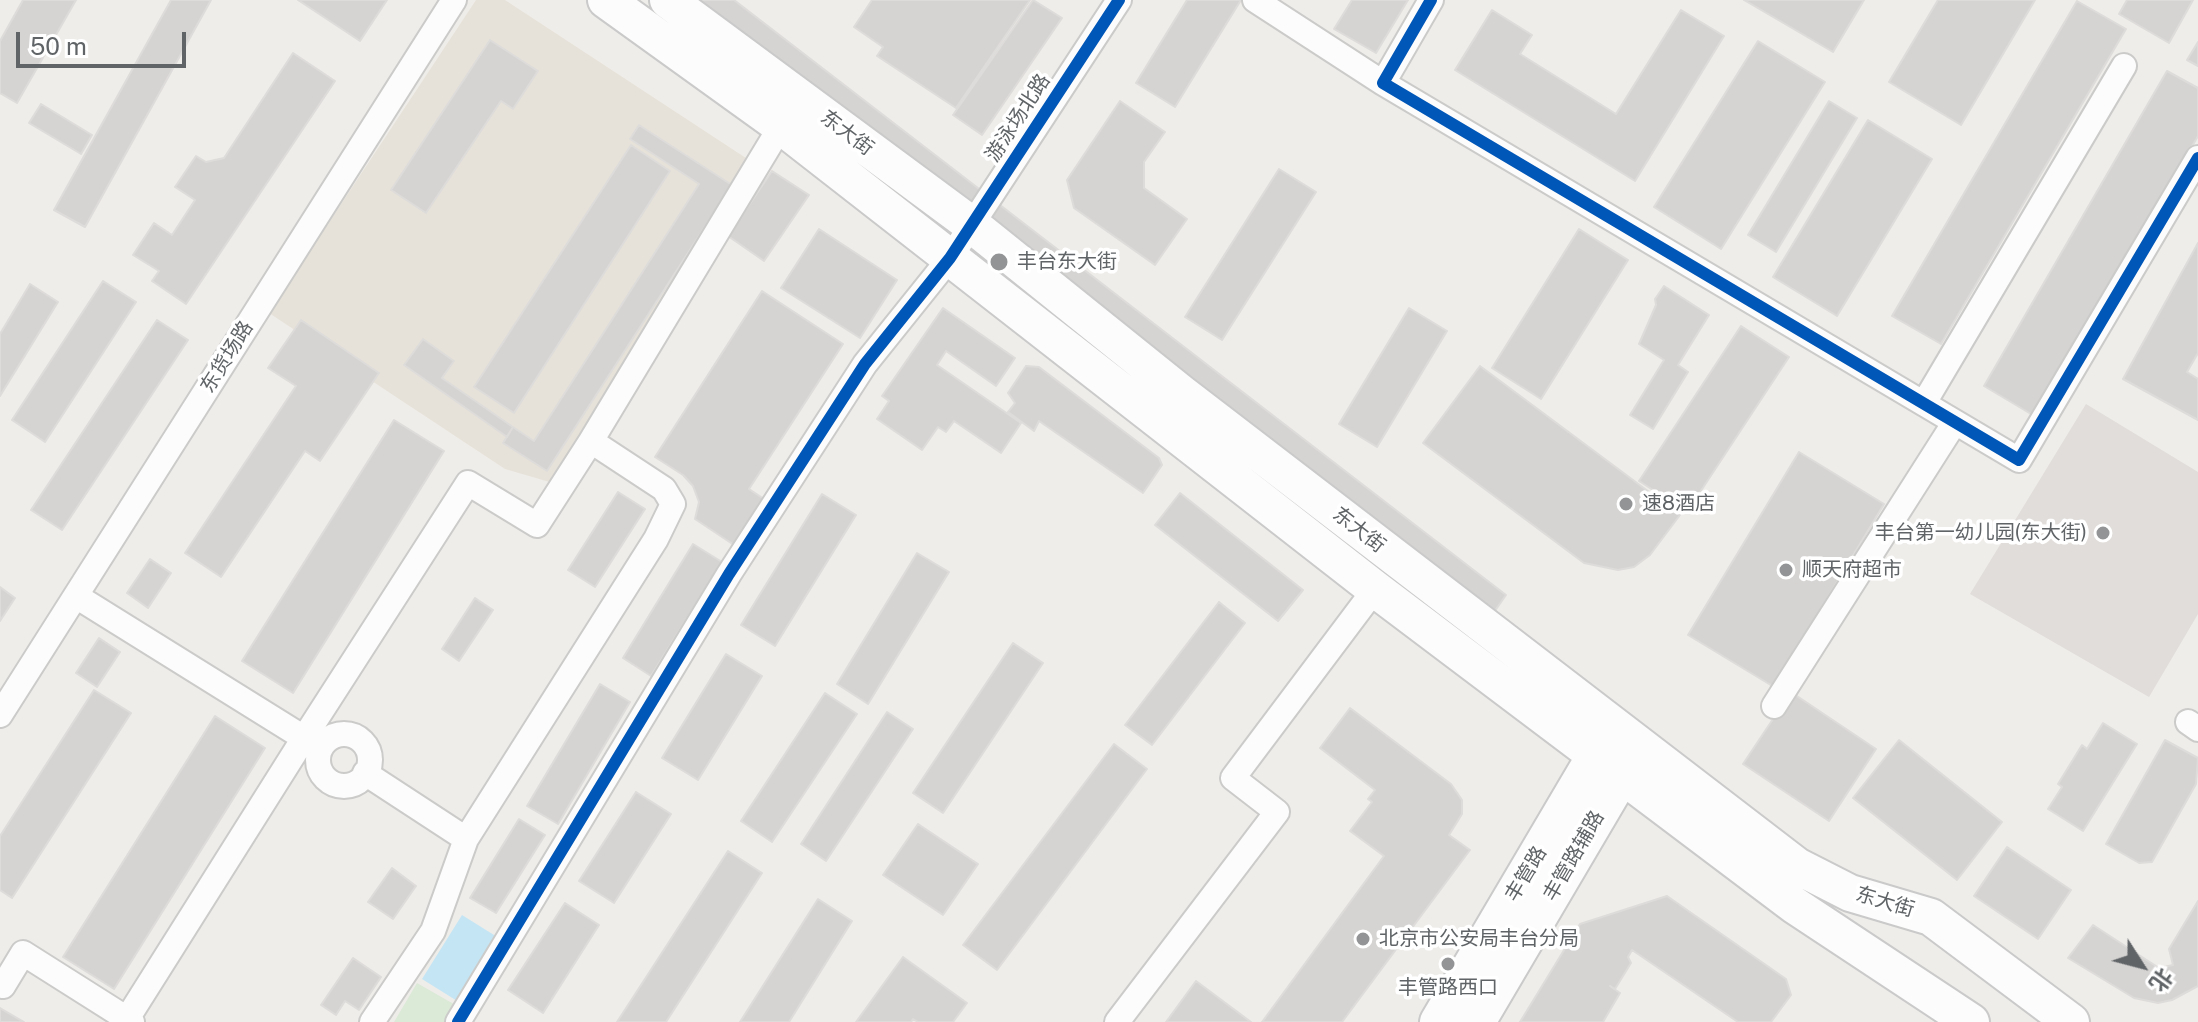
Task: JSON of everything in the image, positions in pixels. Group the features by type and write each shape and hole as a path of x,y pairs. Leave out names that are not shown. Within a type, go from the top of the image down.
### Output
{"main road":[{"name":"东大街","path":"606,0 781,126 1375,589 1611,751 1797,866 1850,893 1931,917 2071,1022"},
{"name":"东大街","path":"668,0 972,225 1193,402 1794,905 1971,1022"},
{"name":"丰管路","path":"1438,1022 1611,751"},
{"name":"丰管路辅路","path":"1477,1022 1611,751"},
{"path":"1895,972 1885,953 1888,935 1900,918 1916,911"}],"street":[{"name":"东货场路","path":"0,715 454,0"},
{"name":"游泳场北路","path":"458,1022 746,548 865,364 950,258 1119,0"},
{"path":"1255,0 1383,83 2019,460 2198,158"},
{"path":"1383,83 1431,0"},
{"path":"1924,403 2124,66"},
{"path":"0,984 3,986 23,953 129,1020 313,743 468,483 537,525 781,126"},
{"path":"1774,706 1955,422"},
{"path":"372,1022 433,931 466,839 656,539 673,504 664,489 591,441"},
{"path":"1117,1022 1277,812 1233,778 1375,589"},
{"path":"76,596 313,743 320,770 331,783 349,786 365,773 368,753 360,740 353,736 337,735 313,743"},
{"path":"365,773 466,839"}],"shaded area":[{"path":"476,0 505,0 749,160 553,483 505,469 269,313"},
{"name":"丰台第一幼儿园(东大街)","path":"2086,404 2198,472 2198,614 2149,697 1970,594"}],"green space":[{"path":"417,983 459,1007 450,1022 394,1022"}],"water":[{"path":"462,915 502,940 462,1004 422,979"}],"building":[{"path":"23,0 76,0 17,103 0,93 0,41"},
{"path":"171,0 211,0 85,227 54,210"},
{"path":"298,0 387,0 360,41"},
{"path":"659,0 734,0 1506,595 1483,628 1344,523 1319,556 634,32"},
{"path":"872,0 1030,0 956,108 877,56 883,47 854,27"},
{"path":"1033,0 1062,18 982,135 953,115"},
{"path":"1187,0 1241,0 1175,107 1136,83"},
{"path":"1352,0 1408,0 1376,53 1334,29"},
{"path":"1744,0 1864,0 1833,52"},
{"path":"1938,0 2035,0 1961,125 1889,82"},
{"path":"2127,0 2193,0 2169,43 2119,14"},
{"path":"2077,1 2126,29 1941,344 1892,316"},
{"path":"1492,10 1532,35 1520,54 1616,114 1681,10 1724,36 1635,181 1455,70"},
{"path":"490,40 538,71 513,109 501,101 426,213 391,190"},
{"path":"1758,41 1825,82 1721,249 1654,207"},
{"path":"2198,42 2198,66 2187,60"},
{"path":"293,53 335,81 186,304 152,281 159,271 133,255 154,223 172,235 195,200 175,187 196,156 206,162 224,158"},
{"path":"2167,71 2198,88 2198,136 2036,417 1984,386"},
{"path":"1120,101 1165,132 1144,162 1144,188 1187,219 1155,265 1074,208 1067,180"},
{"path":"1829,101 1857,118 1776,252 1748,235"},
{"path":"41,104 92,135 81,154 29,123"},
{"path":"1868,120 1932,159 1837,316 1773,277"},
{"path":"639,125 732,185 547,471 503,443 513,427 534,441 699,184 630,139"},
{"path":"631,145 670,171 514,413 474,387"},
{"path":"1279,169 1316,192 1222,340 1185,317"},
{"path":"772,171 809,195 764,261 728,236"},
{"path":"819,229 897,280 860,338 781,288"},
{"path":"1579,229 1628,260 1541,399 1492,368"},
{"path":"2198,243 2198,353 2187,372 2198,379 2198,420 2123,379"},
{"path":"103,281 136,302 45,442 12,420"},
{"path":"30,284 58,302 0,396 0,334"},
{"path":"1664,286 1709,315 1678,365 1688,372 1653,429 1630,415 1664,360 1639,344 1656,305 1655,299"},
{"path":"762,291 843,344 749,489 764,499 734,545 695,519 699,502 693,486 683,475 655,457"},
{"path":"943,308 1015,358 996,386 946,351 937,365 1021,423 1001,453 954,421 946,432 938,427 922,450 877,419 889,401 882,396"},
{"path":"1409,308 1447,331 1377,447 1339,424"},
{"path":"157,320 188,340 62,530 31,510"},
{"path":"301,320 379,373 320,461 305,451 221,577 185,553 296,386 268,368"},
{"path":"1741,326 1789,357 1687,512 1639,481"},
{"path":"423,339 454,361 442,378 513,427 507,437 404,365"},
{"path":"1026,366 1039,367 1159,458 1162,465 1143,493 1039,421 1034,431 1008,412 1015,403 1008,393"},
{"path":"1480,366 1680,515 1650,555 1634,567 1618,570 1584,563 1423,443"},
{"path":"394,420 444,451 293,693 242,661"},
{"name":"顺天府超市","path":"1799,452 1884,504 1774,687 1688,635"},
{"path":"618,492 645,509 595,587 568,570"},
{"path":"1180,493 1303,590 1278,621 1155,525"},
{"path":"822,494 856,515 775,646 741,625"},
{"path":"693,544 722,562 651,676 623,658"},
{"path":"917,553 949,572 868,704 837,684"},
{"path":"150,559 171,573 148,608 127,593"},
{"path":"0,587 15,598 0,621"},
{"path":"475,598 493,610 459,661 442,649"},
{"path":"1219,602 1245,623 1152,745 1125,725"},
{"path":"99,638 120,652 97,687 76,673"},
{"path":"1013,643 1043,663 943,813 913,793"},
{"path":"726,654 762,676 698,780 662,758"},
{"path":"600,684 630,702 558,824 527,806"},
{"path":"94,690 131,713 12,898 0,890 0,836"},
{"path":"1791,692 1876,749 1829,821 1743,764"},
{"path":"825,693 857,714 772,842 741,821"},
{"name":"北京市公安局丰台分局","path":"1350,708 1451,784 1462,800 1462,814 1449,835 1470,850 1342,1022 1262,1022 1384,856 1350,831 1372,802 1368,799 1375,790 1320,748"},
{"path":"887,712 913,729 826,861 801,844"},
{"path":"215,716 265,748 114,989 63,957"},
{"path":"2103,723 2137,744 2083,831 2048,809 2062,787 2058,784 2082,745 2087,749"},
{"path":"1899,740 2002,822 1957,880 1853,798"},
{"path":"2165,740 2198,758 2196,784 2152,862 2139,863 2106,844"},
{"path":"1114,744 1147,769 997,970 963,945"},
{"path":"636,792 671,814 614,903 579,881"},
{"path":"519,819 545,835 496,913 470,898"},
{"path":"918,824 978,864 943,915 883,875"},
{"path":"2007,847 2071,890 2038,939 1974,896"},
{"path":"728,851 762,873 666,1022 617,1022"},
{"path":"392,868 416,886 393,919 368,902"},
{"path":"1667,896 1786,979 1791,995 1771,1022 1738,1022 1632,950 1628,957 1631,963 1615,989 1610,986 1620,993 1603,1022 1520,1022 1580,924"},
{"path":"818,899 852,921 789,1022 740,1022"},
{"path":"2198,901 2198,986 2172,1000 2158,1003 2134,998 2068,958 2093,925 2159,968 2173,965 2169,949"},
{"path":"565,903 599,925 543,1013 508,990"},
{"path":"903,957 967,1003 953,1022 918,1022 913,1019 911,1022 856,1022"},
{"path":"353,958 381,977 359,1010 345,1001 336,1015 321,1005"},
{"path":"1196,981 1251,1022 1166,1022"},
{"path":"0,1008 24,1022 0,1022"}],"cycle path":[{"path":"458,1022 729,574 865,364 950,258 1119,0"},
{"path":"1431,0 1383,83 2019,460 2198,158"}],"place":[{"name":"丰台东大街","path":"999,262"},
{"name":"速8酒店","path":"1626,504"},
{"name":"丰台第一幼儿园(东大街)","path":"2103,533"},
{"name":"顺天府超市","path":"1786,570"},
{"name":"北京市公安局丰台分局","path":"1363,939"},
{"name":"丰管路西口","path":"1448,964"}]}
